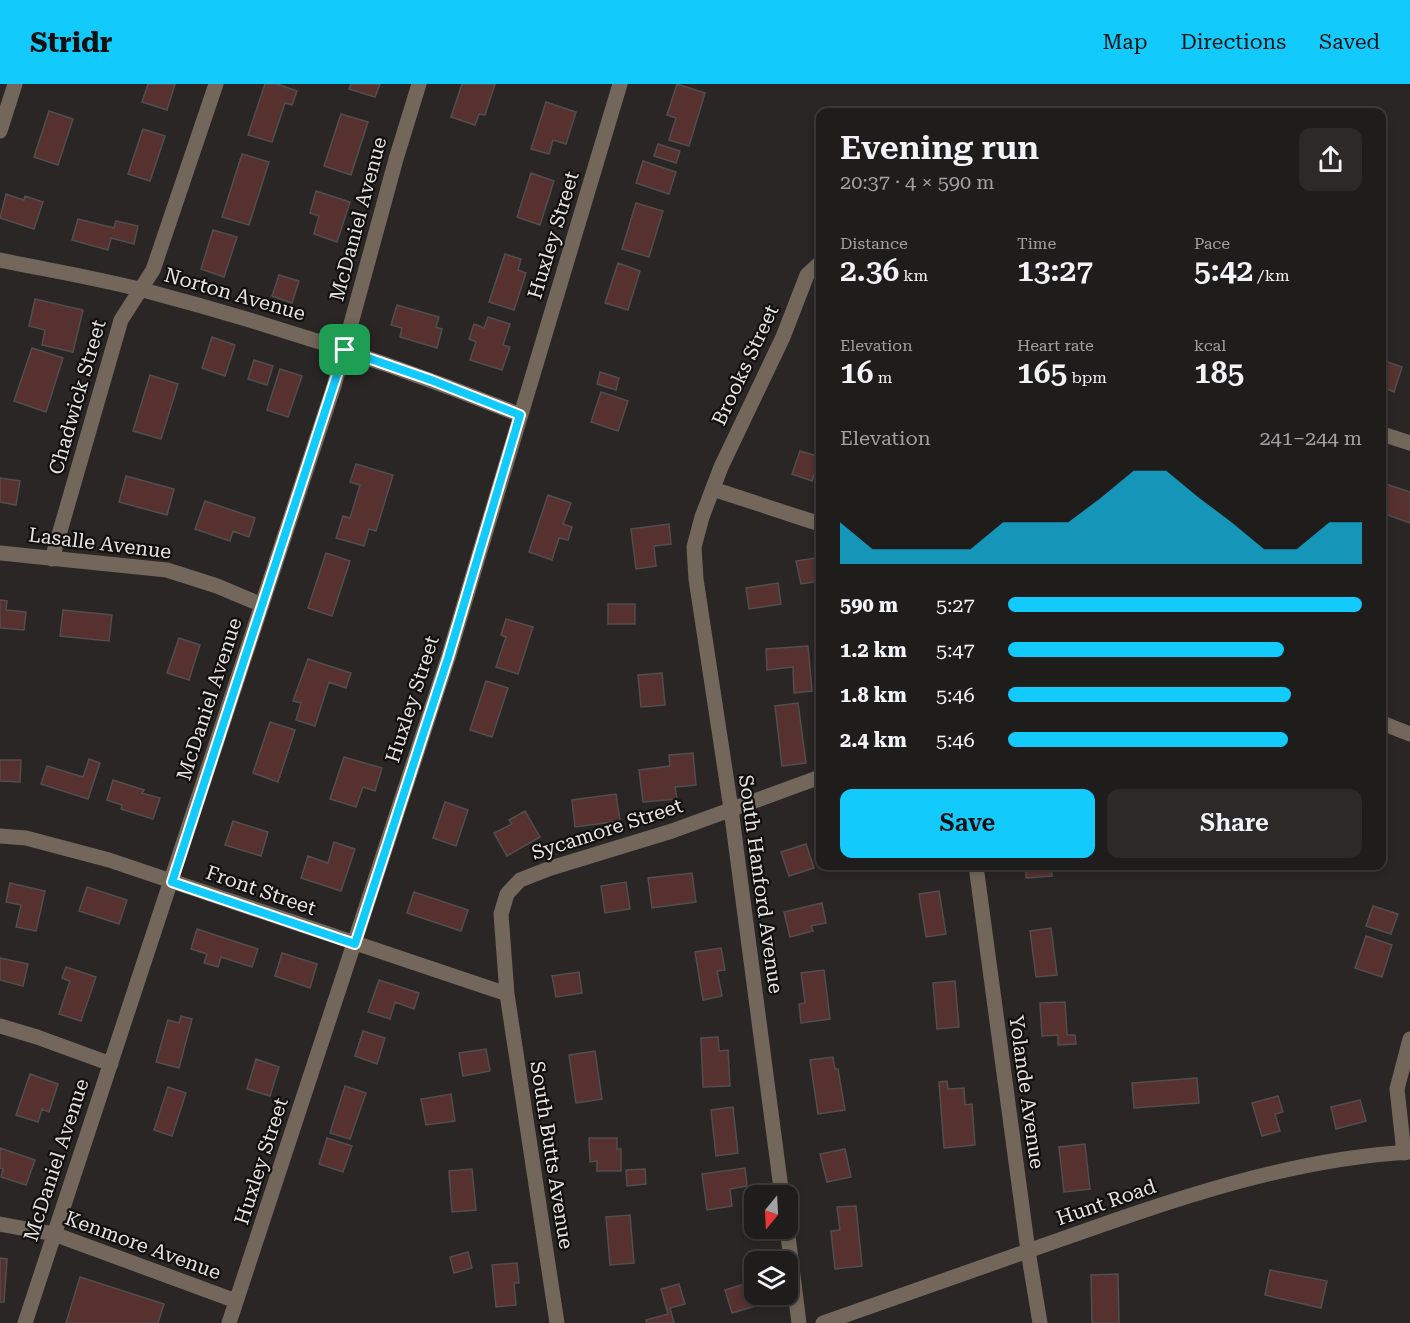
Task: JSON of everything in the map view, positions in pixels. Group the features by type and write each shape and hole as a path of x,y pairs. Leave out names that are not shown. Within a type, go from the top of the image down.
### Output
{"street":[{"path":"0,130 13,84"},
{"name":"Chadwick Street","path":"52,559 121,320 153,270 216,84"},
{"name":"McDaniel Avenue","path":"25,1323 172,882 345,350 396,159 419,84"},
{"name":"Huxley Street","path":"229,1323 448,658 620,84"},
{"name":"Norton Avenue","path":"0,260 141,290 305,336 431,380 520,415"},
{"name":"Brooks Street","path":"696,579 694,547 702,517 783,337 807,276 816,267"},
{"path":"1386,435 1410,443"},
{"path":"713,489 816,523"},
{"name":"Lasalle Avenue","path":"0,553 167,570 217,586 262,605"},
{"name":"South Hanford Avenue","path":"696,579 731,809 781,1185"},
{"path":"1386,725 1410,734"},
{"name":"Sycamore Street","path":"507,994 501,914 507,894 520,880 816,778"},
{"name":"Front Street","path":"0,836 26,838 109,860 507,994"},
{"name":"Yolande Avenue","path":"977,870 1028,1251 1040,1323"},
{"name":"South Butts Avenue","path":"507,994 557,1323"},
{"path":"0,1026 47,1040 111,1064"},
{"path":"1407,1152 1397,1089 1410,1039"},
{"name":"Hunt Road","path":"823,1323 1140,1211 1272,1172 1353,1157 1407,1152"},
{"name":"Kenmore Avenue","path":"0,1224 54,1234 236,1300"},
{"path":"788,1239 799,1323"}],"building":[{"path":"148,84 175,84 167,110 142,102"},
{"path":"265,84 277,84 297,91 292,105 285,103 272,142 248,135"},
{"path":"351,84 380,84 375,97 349,89"},
{"path":"462,84 495,84 485,115 479,114 475,125 451,117"},
{"path":"677,84 705,93 689,146 669,140 676,118 667,115"},
{"path":"546,102 576,112 566,144 553,140 549,154 531,149"},
{"path":"49,111 73,119 58,165 34,157"},
{"path":"341,114 368,122 351,175 324,166"},
{"path":"143,129 165,136 150,181 128,174"},
{"path":"658,144 680,151 676,163 654,156"},
{"path":"242,154 269,162 249,225 222,217"},
{"path":"643,161 676,172 669,194 636,183"},
{"path":"531,173 554,181 540,225 517,217"},
{"path":"316,191 350,202 337,242 314,234 319,216 310,213"},
{"path":"6,194 24,200 25,196 43,202 34,229 0,218"},
{"path":"636,203 663,211 649,257 622,249"},
{"path":"78,219 114,228 116,221 138,226 134,244 111,238 108,250 72,240"},
{"path":"213,230 237,237 224,277 201,269"},
{"path":"505,254 521,259 518,270 526,273 514,310 489,302"},
{"path":"618,263 640,271 628,310 605,303"},
{"path":"279,275 299,281 292,303 272,296"},
{"path":"35,299 83,310 73,352 42,345 45,330 29,326"},
{"path":"397,305 439,317 436,327 442,329 437,348 400,337 402,328 391,325"},
{"path":"488,317 510,324 503,345 510,347 502,370 470,360 476,342 469,339 474,324 484,328"},
{"path":"212,337 235,345 225,376 202,368"},
{"path":"32,348 63,358 46,412 14,401"},
{"path":"254,360 273,366 267,385 248,379"},
{"path":"1386,361 1402,367 1394,392 1386,389"},
{"path":"280,369 302,376 288,417 267,410"},
{"path":"600,372 619,378 616,390 597,384"},
{"path":"150,375 178,384 161,439 133,431"},
{"path":"601,392 628,401 618,431 591,422"},
{"path":"800,451 816,456 816,469 812,481 792,474"},
{"path":"356,464 393,475 376,531 369,529 364,546 336,538 343,516 350,518 360,485 350,482"},
{"path":"126,476 174,489 167,515 119,502"},
{"path":"0,478 20,481 16,505 0,502"},
{"path":"1386,484 1410,492 1410,523 1386,514"},
{"path":"548,495 571,503 563,524 572,527 568,540 559,538 552,560 529,552"},
{"path":"205,501 255,518 249,537 233,531 230,541 195,529"},
{"path":"669,524 671,544 654,546 656,566 636,569 631,529"},
{"path":"326,553 350,561 332,616 308,608"},
{"path":"815,558 816,582 801,584 796,561"},
{"path":"778,583 781,604 749,609 746,588"},
{"path":"0,600 7,601 6,610 26,612 24,630 0,628"},
{"path":"608,604 635,604 635,624 608,624"},
{"path":"63,610 112,615 109,641 60,636"},
{"path":"506,619 533,627 518,674 496,667 506,637 501,635"},
{"path":"179,638 200,645 189,680 167,673"},
{"path":"808,646 812,691 794,693 793,667 767,670 766,649"},
{"path":"308,659 351,673 346,688 329,682 315,726 296,720 301,703 293,701"},
{"path":"662,673 665,705 641,707 638,675"},
{"path":"486,681 508,688 492,737 470,730"},
{"path":"798,703 806,763 782,766 775,706"},
{"path":"270,722 295,730 278,782 253,773"},
{"path":"693,753 696,785 675,787 677,799 643,802 639,770 670,766 669,755"},
{"path":"344,757 382,768 375,791 363,787 356,807 330,799"},
{"path":"89,759 100,763 88,799 41,784 47,766 83,777"},
{"path":"0,760 21,760 20,782 0,781"},
{"path":"113,780 160,798 153,819 121,809 122,805 107,800"},
{"path":"616,794 620,821 575,827 572,800"},
{"path":"445,802 468,810 456,846 433,838"},
{"path":"525,811 540,837 507,856 494,833 512,824 509,820"},
{"path":"233,821 268,832 261,856 225,845"},
{"path":"334,842 355,849 341,891 301,878 308,856 328,863"},
{"path":"806,844 814,868 789,876 781,852"},
{"path":"1026,870 1051,870 1052,876 1026,878"},
{"path":"692,873 696,902 652,908 648,878"},
{"path":"626,882 630,909 605,913 601,886"},
{"path":"10,883 45,891 36,931 16,927 21,905 6,902"},
{"path":"87,887 127,900 119,924 79,911"},
{"path":"939,891 946,934 926,937 919,894"},
{"path":"414,892 468,910 461,931 407,913"},
{"path":"822,903 826,923 811,926 813,931 790,937 784,912"},
{"path":"1373,906 1398,914 1391,934 1366,926"},
{"path":"1051,928 1057,975 1036,977 1030,931"},
{"path":"197,929 258,949 252,967 221,957 218,967 204,963 207,954 191,949"},
{"path":"1366,936 1392,945 1382,977 1355,968"},
{"path":"721,948 725,970 717,971 722,996 703,1000 695,952"},
{"path":"282,953 317,964 310,988 275,976"},
{"path":"0,958 28,964 23,986 0,980"},
{"path":"66,967 96,977 81,1021 59,1014 70,981 62,978"},
{"path":"824,970 830,1019 801,1023 799,1004 805,1003 801,973"},
{"path":"579,972 582,993 556,997 552,976"},
{"path":"379,980 419,993 414,1009 395,1002 390,1019 368,1012"},
{"path":"955,981 959,1027 937,1029 933,983"},
{"path":"1065,1002 1067,1035 1075,1035 1076,1044 1058,1045 1058,1035 1042,1036 1040,1003"},
{"path":"181,1016 192,1019 179,1068 156,1062 168,1020 179,1023"},
{"path":"363,1031 385,1038 377,1064 355,1056"},
{"path":"718,1037 719,1051 728,1050 730,1086 703,1087 701,1038"},
{"path":"486,1049 490,1071 463,1076 459,1053"},
{"path":"595,1051 602,1099 576,1103 569,1055"},
{"path":"833,1057 835,1069 838,1069 845,1110 818,1114 810,1060"},
{"path":"256,1059 279,1067 270,1096 247,1089"},
{"path":"30,1074 58,1084 49,1112 42,1109 38,1122 16,1115"},
{"path":"1197,1078 1199,1103 1134,1108 1132,1083"},
{"path":"947,1081 948,1089 964,1088 965,1105 972,1104 975,1145 944,1148 939,1082"},
{"path":"345,1086 366,1093 350,1139 330,1133"},
{"path":"168,1087 186,1093 172,1136 154,1130"},
{"path":"451,1094 455,1121 426,1125 421,1099"},
{"path":"1278,1096 1283,1112 1275,1114 1280,1131 1262,1136 1252,1103"},
{"path":"1360,1100 1366,1121 1336,1129 1331,1107"},
{"path":"733,1107 738,1153 716,1156 711,1110"},
{"path":"327,1138 352,1146 343,1172 319,1164"},
{"path":"589,1138 617,1138 617,1149 621,1149 621,1171 597,1171 597,1161 590,1162"},
{"path":"1085,1144 1090,1189 1064,1192 1059,1147"},
{"path":"0,1148 35,1160 26,1185 1,1177 3,1169 0,1168"},
{"path":"845,1149 851,1177 827,1182 820,1154"},
{"path":"745,1168 747,1185 730,1189 732,1206 707,1210 702,1174"},
{"path":"472,1169 476,1210 452,1212 449,1171"},
{"path":"645,1169 646,1184 627,1186 626,1170"},
{"path":"856,1206 862,1266 835,1269 831,1231 840,1230 837,1207"},
{"path":"630,1215 634,1263 610,1265 606,1217"},
{"path":"468,1252 472,1268 454,1273 450,1257"},
{"path":"0,1258 7,1259 4,1302 0,1302"},
{"path":"517,1263 519,1283 514,1283 516,1305 496,1307 492,1265"},
{"path":"1270,1270 1327,1281 1321,1308 1265,1295"},
{"path":"1118,1274 1119,1323 1092,1323 1091,1275"},
{"path":"80,1277 164,1304 158,1323 66,1323"},
{"path":"679,1284 685,1304 670,1308 674,1323 647,1323 646,1320 668,1314 661,1289"},
{"path":"744,1284 744,1305 759,1305 732,1313 725,1290"}],"route":[{"path":"345,350 431,380 520,415 448,658 355,944 172,882 345,350"}]}
